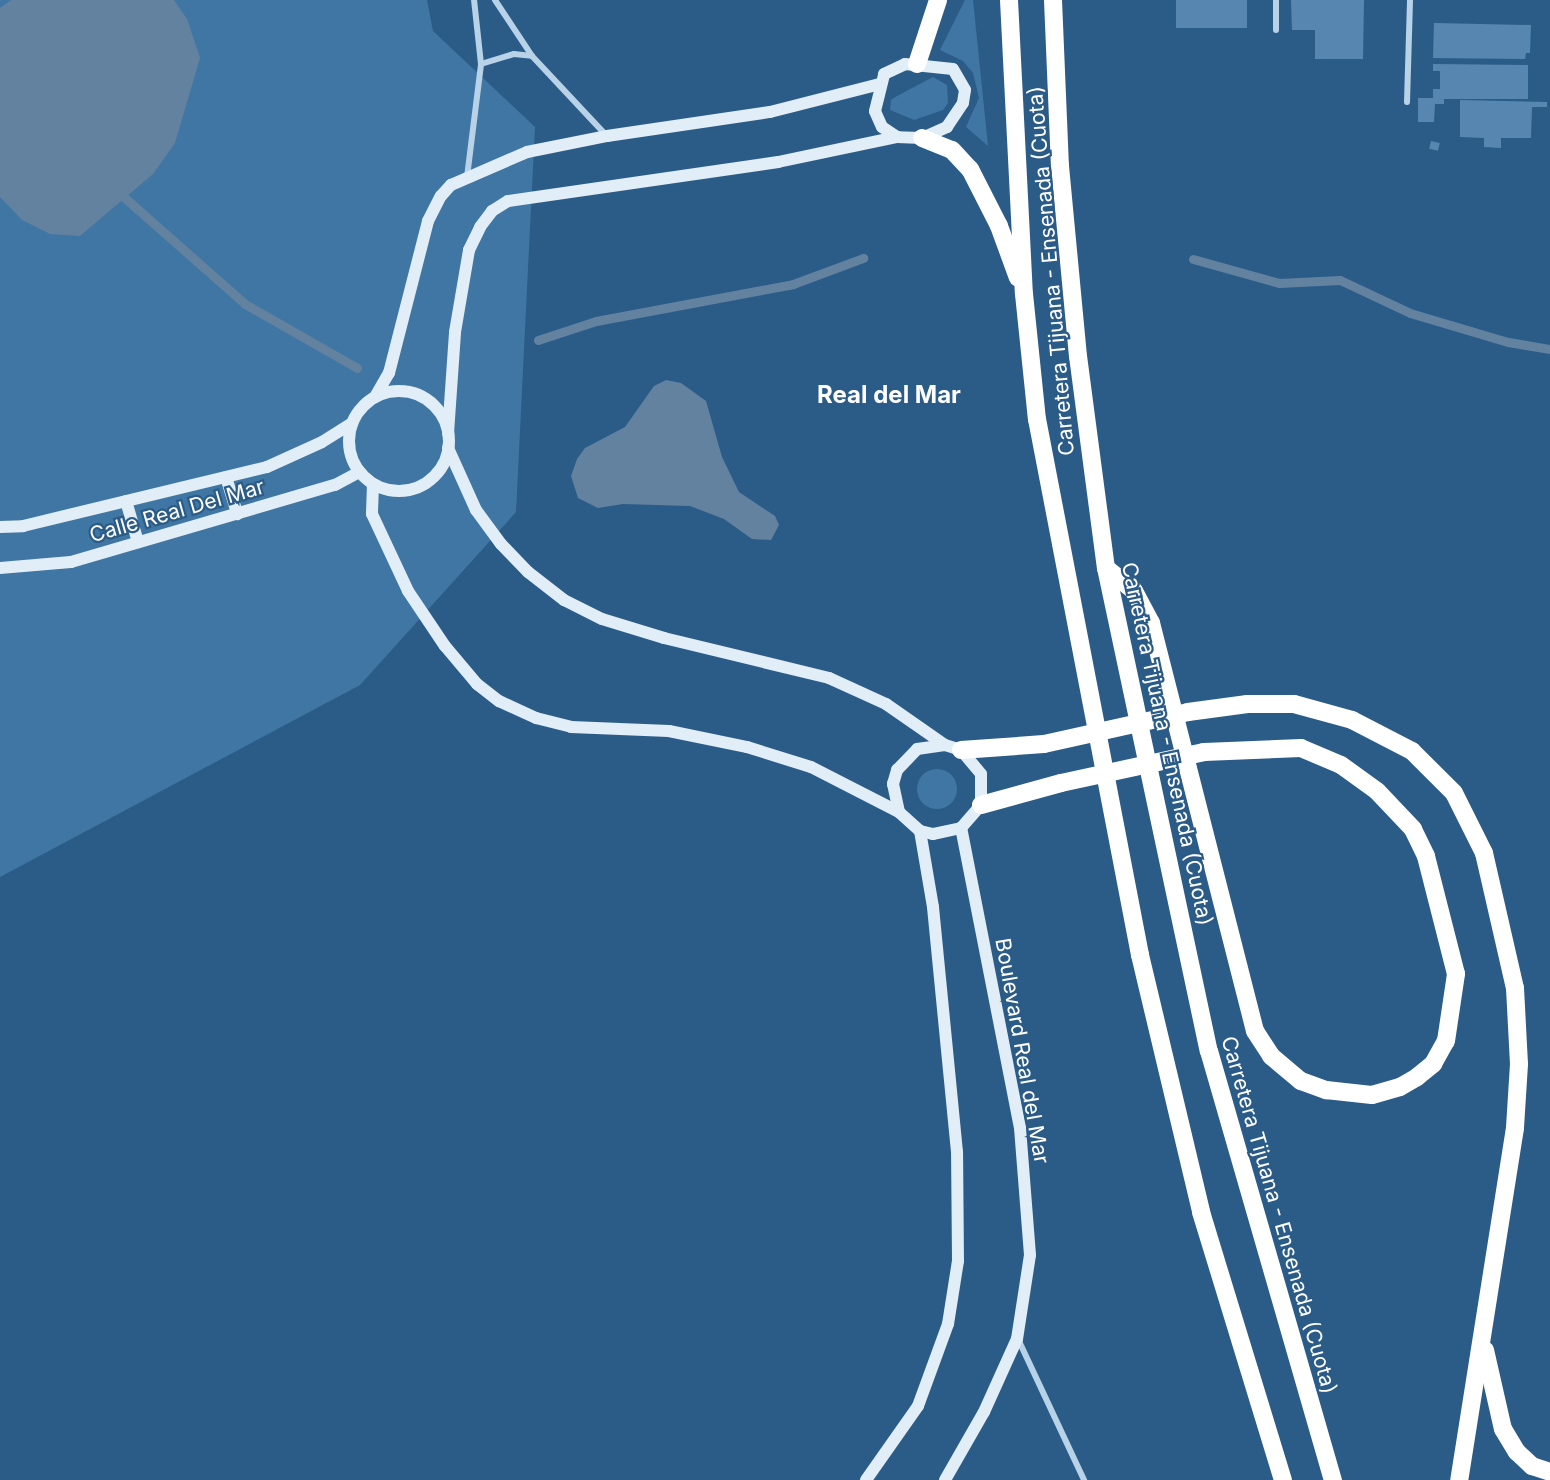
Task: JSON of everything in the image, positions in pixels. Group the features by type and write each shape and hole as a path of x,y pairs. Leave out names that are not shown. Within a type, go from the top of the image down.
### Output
{"highway":[{"path":"917,64 938,0"},
{"name":"Carretera Tijuana - Ensenada (Cuota)","path":"1009,0 1024,294 1037,419 1140,955 1201,1212 1283,1480"},
{"name":"Carretera Tijuana - Ensenada (Cuota)","path":"1053,0 1061,178 1078,356 1106,568 1209,1051 1332,1480"},
{"path":"922,138 952,150 970,169 999,226 1024,294"},
{"path":"981,805 1061,783 1204,752 1301,748 1341,765 1377,791 1413,829 1426,856 1456,974 1446,1041 1433,1064 1417,1077 1401,1087 1372,1095 1326,1090 1301,1081 1271,1056 1255,1031 1151,623 1134,591 1106,568"},
{"path":"953,748 1044,744 1188,712 1247,704 1294,704 1352,720 1412,751 1454,793 1484,853 1515,988 1519,1064 1515,1128 1459,1480"},
{"path":"1482,1333 1503,1429 1517,1452 1532,1466 1550,1472"}],"street":[{"path":"467,177 481,64 474,0"},
{"path":"495,0 532,56 606,136"},
{"path":"1276,0 1276,30"},
{"path":"1407,102 1410,0"},
{"path":"481,64 514,54 532,56"},
{"path":"880,84 770,112 606,136 527,152 467,177 441,196 428,221 389,373 375,397 361,408 352,423 349,440 359,472 373,483 389,490 423,485 444,463 448,448 455,332 469,250 480,227 492,211 507,201 778,162 897,137 922,138 947,127 957,116 965,90 953,69 917,64 896,67 884,74 874,103 877,119 897,137"},
{"path":"375,397 406,392 420,396 434,405 448,433"},
{"name":"Calle Real Del Mar","path":"0,527 23,526 226,477 287,459 352,423"},
{"path":"373,483 372,514 408,591 445,646 477,684 499,701 536,718 571,727 669,731 747,747 811,767 899,812 920,831 948,833 961,828 981,805 981,774 953,748 886,704 829,678 664,638 602,619 564,600 528,572 501,544 476,510 448,448"},
{"name":"Calle Real Del Mar","path":"0,568 71,562 335,485 359,472"},
{"path":"226,477 237,514"},
{"path":"126,501 138,542"},
{"path":"899,812 894,799 897,770 917,749 953,748"},
{"name":"Boulevard Real del Mar","path":"945,1480 984,1412 1017,1339 1029,1255 1020,1128 961,828"},
{"path":"866,1480 918,1406 948,1324 958,1262 957,1152 933,907 920,831"},
{"path":"1017,1339 1084,1480"}],"shaded area":[{"path":"0,0 427,0 433,31 535,127 516,512 360,685 0,877"},
{"path":"11,0 174,0 187,19 200,58 175,143 153,174 80,236 50,234 22,220 0,197 0,8"},
{"path":"965,0 973,0 988,146 966,127 979,98 973,73 963,61 940,50"},
{"path":"933,77 947,85 948,103 943,110 914,120 890,110 891,100"},
{"path":"666,380 681,383 706,401 722,457 739,492 775,516 779,525 771,540 752,539 724,519 690,506 623,504 598,508 578,498 571,476 577,459 585,448 625,427 654,386"},
{"path":"937,769 945,770 951,775 956,781 956,797 951,803 945,808 937,809 929,808 923,803 918,797 917,789 918,781 923,775 929,770"}],"building":[{"path":"1176,0 1247,0 1247,28 1176,28"},
{"path":"1291,0 1364,0 1363,59 1315,59 1315,30 1292,30"},
{"path":"1434,23 1531,25 1530,53 1526,53 1525,59 1433,58"},
{"path":"1433,64 1528,65 1528,99 1444,99 1444,104 1435,104 1434,122 1418,122 1418,98 1433,98 1433,89 1440,89 1440,71 1433,71"},
{"path":"1460,100 1547,102 1547,107 1532,107 1531,138 1501,138 1501,148 1484,147 1484,138 1460,137"},
{"path":"1431,141 1440,143 1438,151 1429,149"}],"waterway":[{"path":"117,191 245,304 357,368"},
{"path":"538,340 596,321 793,284 863,258"},
{"path":"1193,259 1279,283 1340,280 1410,313 1508,342 1550,349"}],"district":[{"name":"Real del Mar","path":"889,395"}]}
